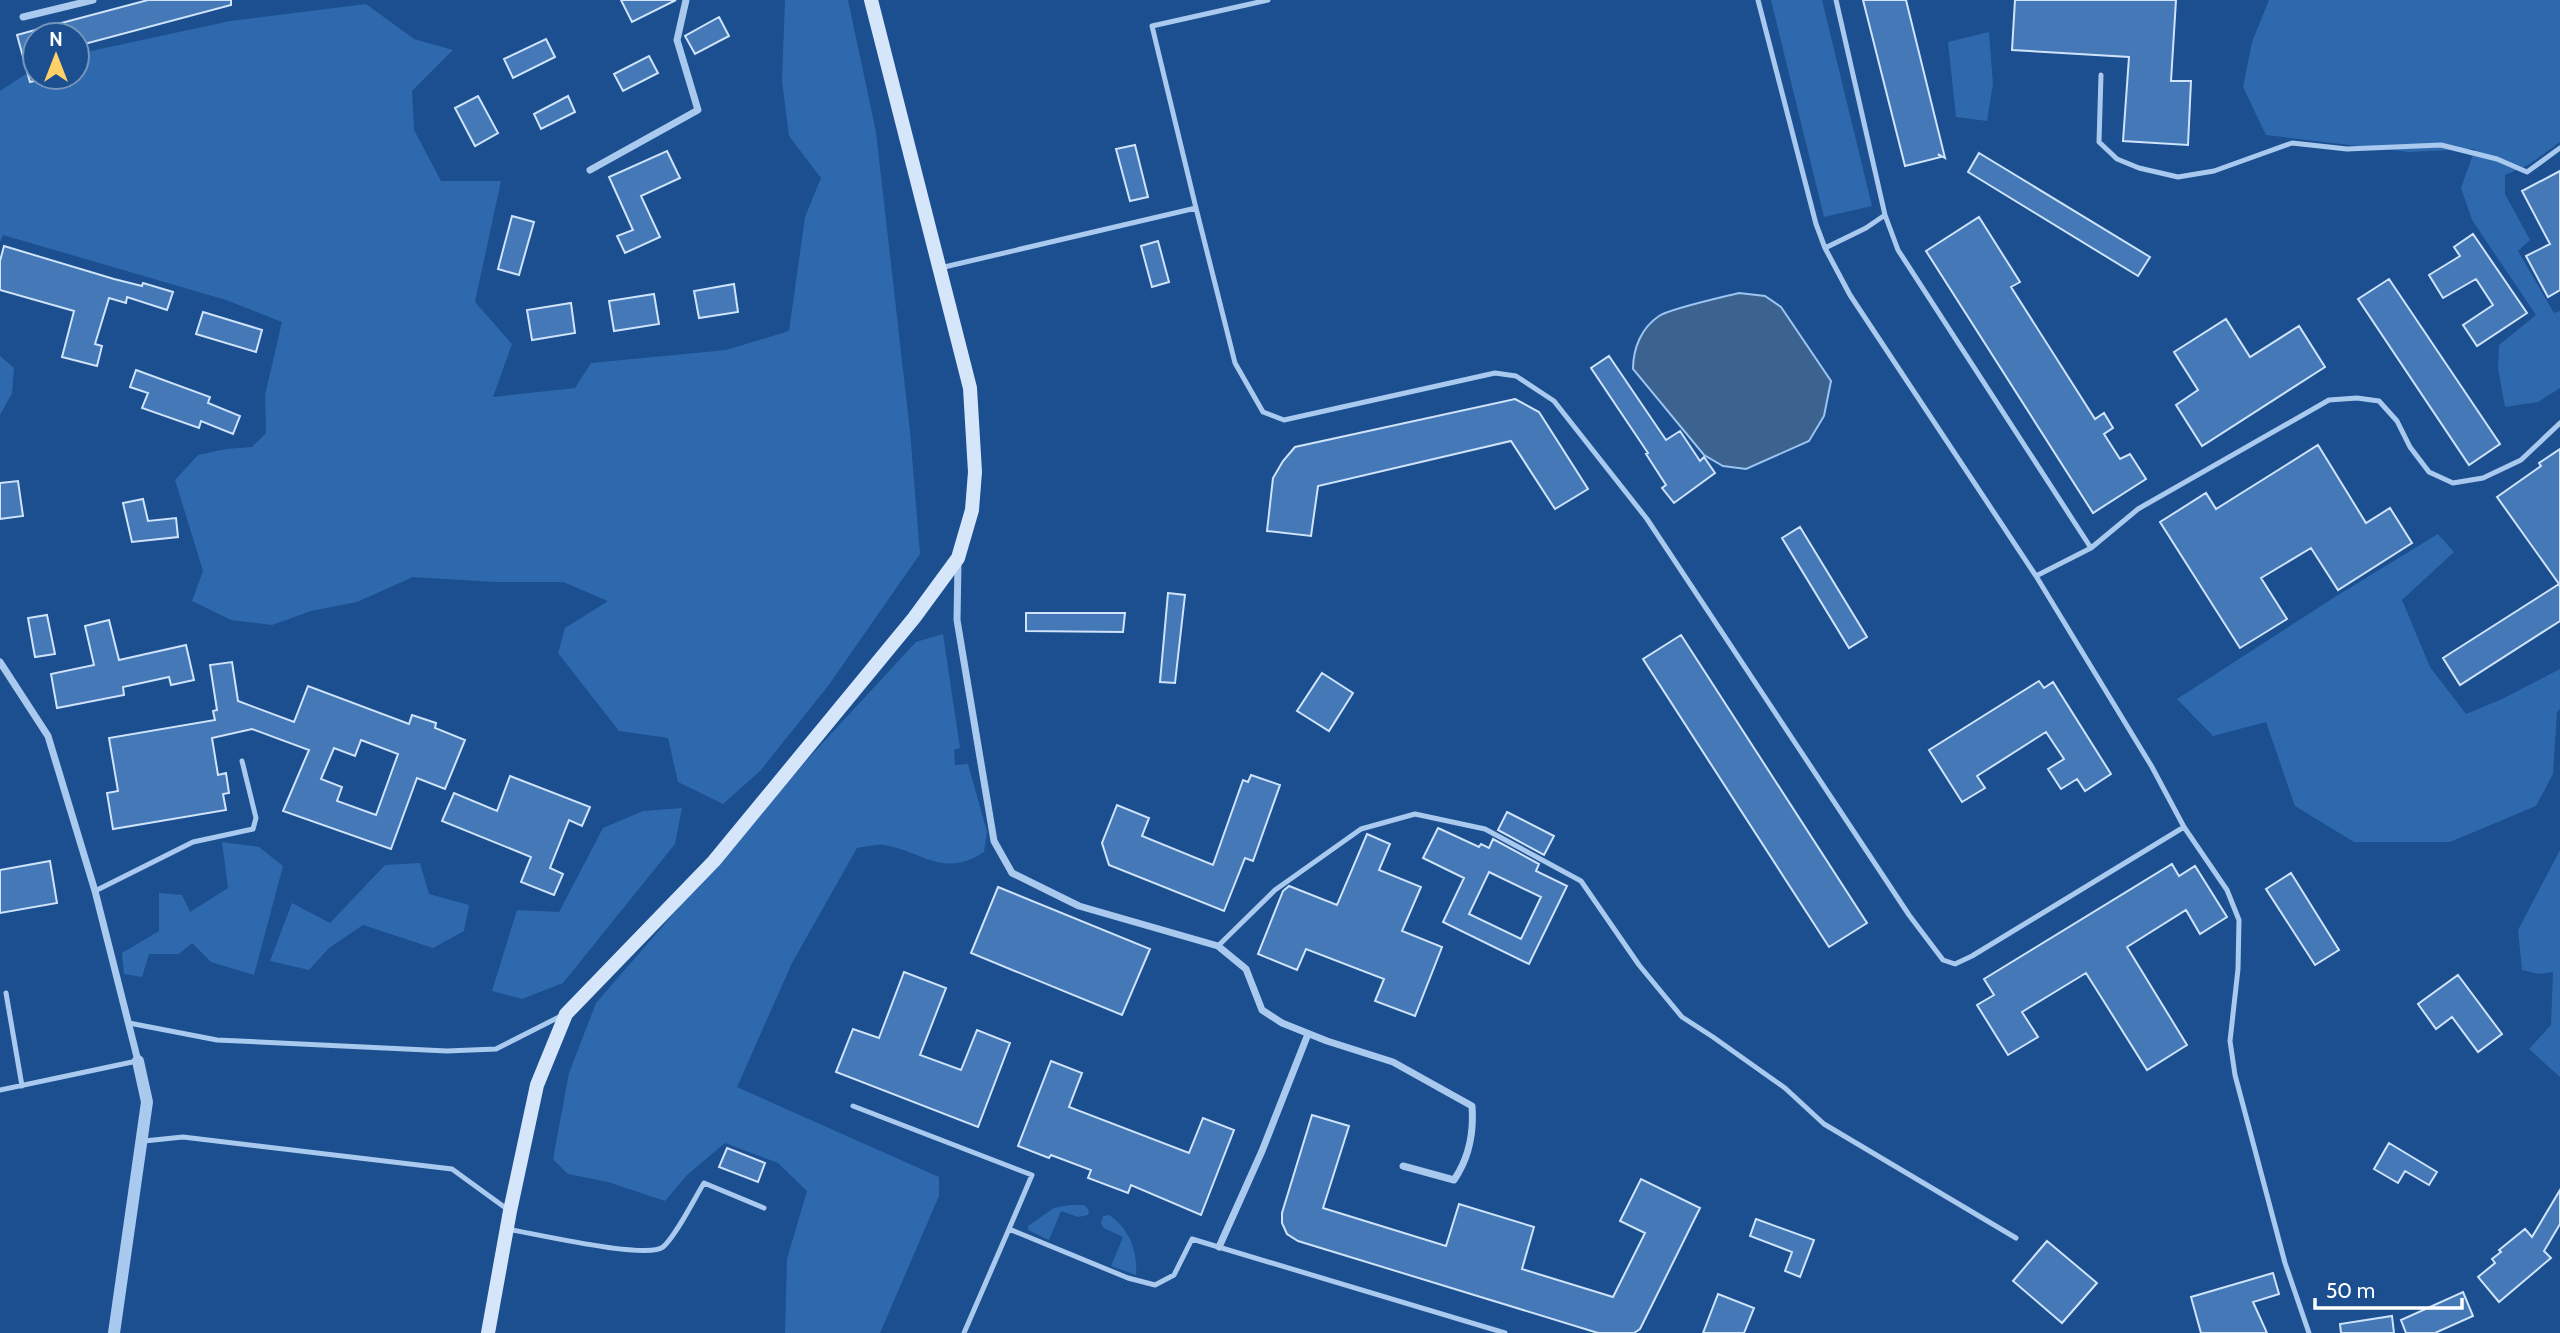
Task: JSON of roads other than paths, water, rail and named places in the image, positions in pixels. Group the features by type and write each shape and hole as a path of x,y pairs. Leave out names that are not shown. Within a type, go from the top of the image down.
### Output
{"main road":[{"path":"488,1333 537,1085 566,1014 713,861 914,618 958,558 972,510 975,472 970,388 871,0"}],"street":[{"path":"23,18 93,0"},
{"path":"590,170 698,110 677,40 686,0"},
{"path":"958,558 957,620 995,841 1012,873 1079,906 1217,946 1247,969 1262,1010 1282,1023 1392,1062 1472,1106 1473,1124 1465,1164 1454,1180 1403,1166"},
{"path":"0,662 48,736 95,891 130,1023 147,1102 114,1333"},
{"path":"1219,1247 1262,1151 1308,1034"}],"lane":[{"path":"1268,0 1152,26 1235,363 1263,412 1283,420 1495,373 1516,376 1554,401 1647,519 1909,915 1943,960 1955,964 1972,957 2184,827"},
{"path":"1758,0 1816,224 1825,248 1850,295 2036,576 2152,767 2184,827 2227,890 2239,920 2238,969 2230,1041 2235,1075 2278,1239 2309,1333"},
{"path":"1836,0 1885,215 1898,250 2091,548"},
{"path":"2101,75 2099,142 2117,159 2138,168 2178,177 2214,171 2292,143 2347,149 2441,145 2497,159 2527,172 2560,148"},
{"path":"940,268 1196,208"},
{"path":"1825,248 1866,228 1885,215"},
{"path":"2036,576 2091,548 2138,509 2329,400 2357,398 2378,401 2398,421 2410,447 2429,472 2454,483 2483,478 2521,460 2560,423"},
{"path":"95,891 193,842 253,829 256,818 242,761"},
{"path":"1217,946 1275,890 1361,829 1415,814 1485,829 1581,881 1639,965 1682,1017 1785,1088 1824,1124 2016,1238"},
{"path":"6,993 22,1086"},
{"path":"130,1023 217,1040 447,1051 496,1049 566,1014"},
{"path":"0,1090 138,1061"},
{"path":"853,1106 1032,1175 964,1333"},
{"path":"142,1141 183,1138 452,1169 510,1211"},
{"path":"507,1229 630,1251 651,1252 662,1248 670,1238 704,1183 764,1208"},
{"path":"1009,1229 1128,1278 1155,1285 1174,1275 1192,1239 1506,1333"}]}
